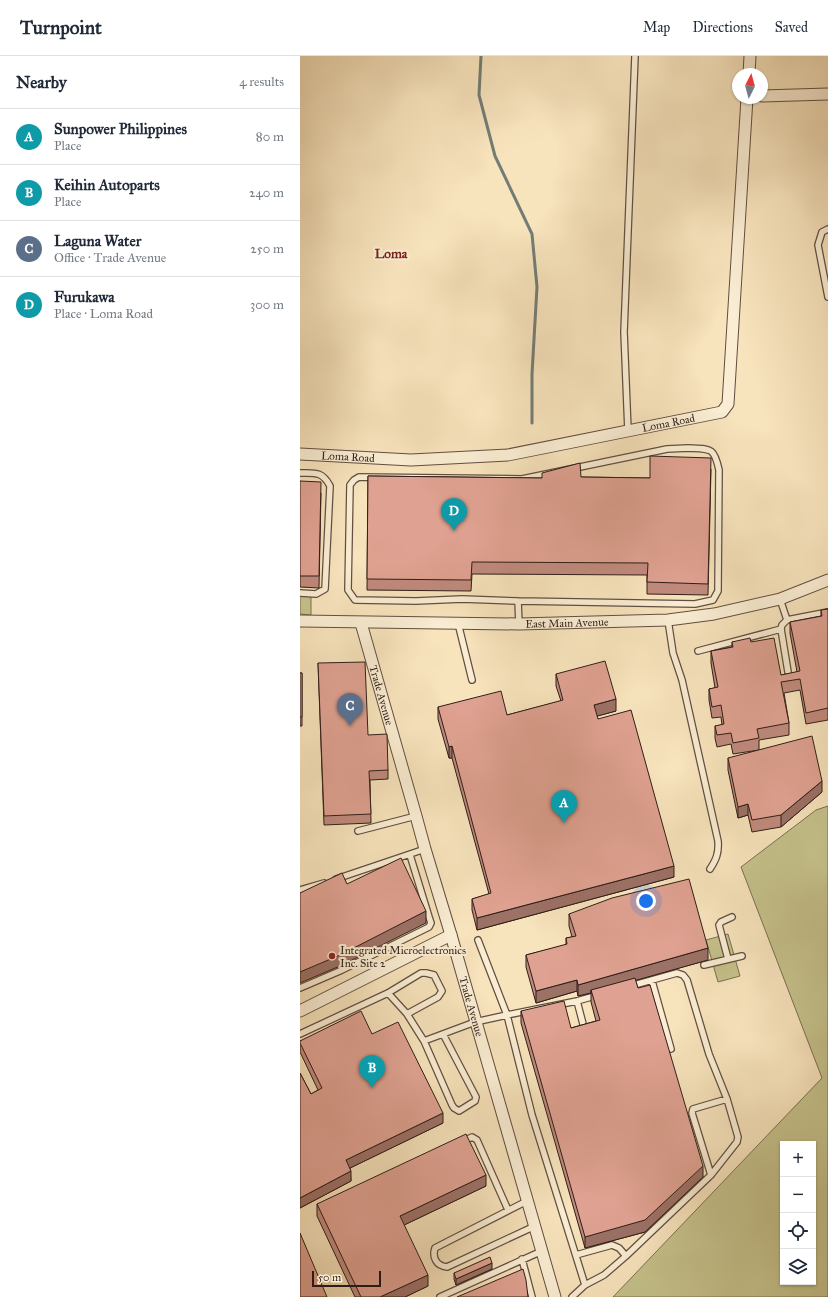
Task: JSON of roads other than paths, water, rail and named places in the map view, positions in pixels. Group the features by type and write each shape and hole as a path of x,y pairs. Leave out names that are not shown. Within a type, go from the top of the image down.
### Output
{"street":[{"path":"749,68 750,56"},
{"path":"768,96 828,94"},
{"name":"Loma Road","path":"300,454 411,460 508,454 628,432 722,412 728,404 748,104"},
{"name":"East Main Avenue","path":"300,621 519,624 668,620 714,614 780,598 828,580"},
{"name":"Trade Avenue","path":"361,623 555,1297"},
{"path":"300,1011 451,935"}],"lane":[{"path":"628,432 624,332 635,56"},
{"path":"828,229 822,232 818,245 828,297"},
{"path":"667,449 706,449 711,451 716,456 718,470 718,591 713,600 695,604 518,601 462,599 416,601 356,600 348,590 350,485 359,477 522,479 667,449"},
{"path":"300,473 317,473 325,478 330,486 325,589 316,594 300,593"},
{"path":"780,598 787,620"},
{"path":"518,601 519,624"},
{"path":"789,678 781,629 782,626 787,620 828,612"},
{"path":"668,620 673,653 682,680 718,841 716,860 710,869"},
{"path":"458,623 472,680"},
{"path":"698,651 781,629"},
{"path":"358,831 416,816"},
{"path":"300,890 425,849"},
{"path":"300,988 342,970 429,927 431,923 410,855"},
{"path":"728,960 719,925 721,922 732,917"},
{"path":"478,940 507,1015 532,1115 586,1285"},
{"path":"704,965 742,956"},
{"path":"300,1034 388,994 420,973 434,975 442,991 438,997 407,1014"},
{"path":"424,1041 475,1022 577,1001 677,973 683,975 687,980 709,1054 726,1099 738,1137 737,1142 711,1175 626,1256 604,1275 586,1285 572,1297"},
{"path":"652,981 671,1049"},
{"path":"388,994 407,1014 424,1041 452,1105 459,1111 476,1101 476,1097 443,1034"},
{"path":"577,1001 583,1024"},
{"path":"711,1175 692,1113 694,1109 726,1099"},
{"path":"457,1144 472,1137 477,1140 508,1210"},
{"path":"527,1201 435,1248 433,1254 435,1261 447,1267 535,1226"},
{"path":"576,1255 612,1245 619,1248 626,1256"},
{"path":"440,1297 542,1251"},
{"path":"522,1259 532,1297"}],"waterway":[{"path":"481,56 479,95 495,156 532,234 537,287 532,374 532,423"}],"place":[{"name":"Furukawa","path":"454,531"},
{"name":"Laguna Water","path":"350,726"},
{"name":"Sunpower Philippines","path":"564,823"},
{"name":"Integrated Microelectronics Inc. Site 2","path":"332,956"},
{"name":"Keihin Autoparts","path":"372,1088"}],"district":[{"name":"Loma","path":"391,253"}]}
